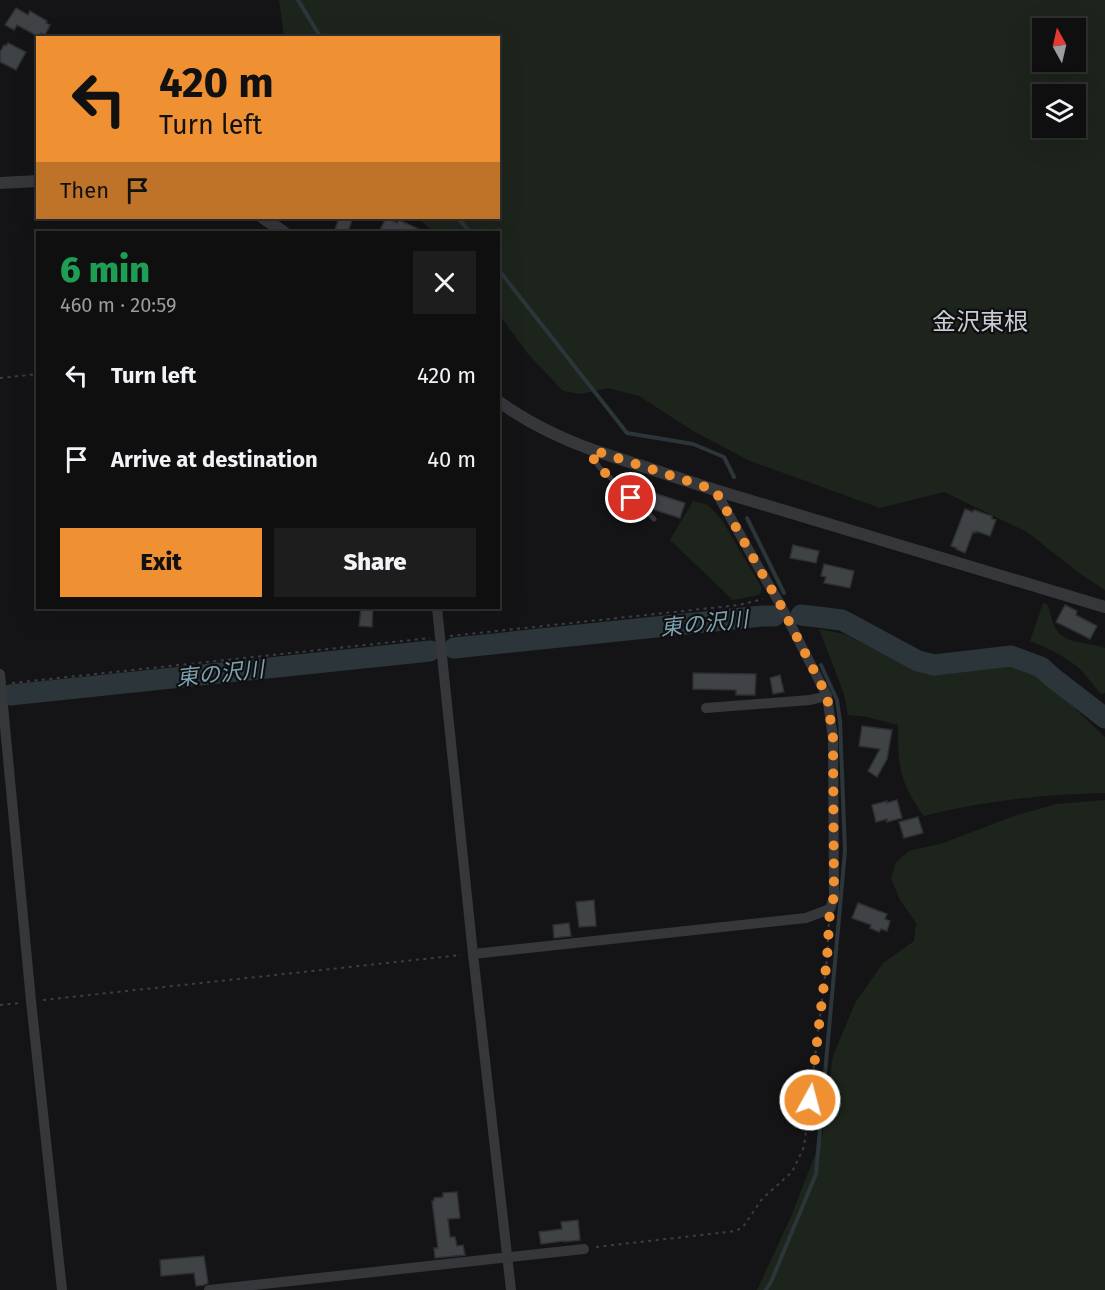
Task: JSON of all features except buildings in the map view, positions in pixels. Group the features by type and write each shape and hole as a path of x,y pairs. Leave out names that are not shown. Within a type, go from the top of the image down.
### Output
{"street":[{"path":"0,183 36,181"},
{"path":"264,219 282,231"},
{"path":"500,402 521,418 593,450 715,490 1105,607"},
{"path":"473,954 806,918 830,909 834,897 833,738 827,696 775,595 715,490"},
{"path":"436,609 511,1290"},
{"path":"1,679 31,1001 62,1290"},
{"path":"706,708 810,700 827,696"},
{"path":"209,1290 584,1249"}],"lane":[{"path":"593,450 594,460 600,468 654,519"}],"path":[{"path":"0,378 36,374"},
{"path":"1,679 440,637 739,605 775,595"},
{"path":"584,1249 736,1231 743,1227 762,1199 792,1172 804,1147 827,959 830,909"},
{"path":"0,1005 473,954"}],"shaded area":[{"path":"279,0 1105,0 1105,590 1079,573 1027,532 944,492 880,508 750,461 693,431 639,396 608,388 581,394 563,391 528,354 500,316 500,231 431,231 420,219 500,219 500,36 284,36"},
{"path":"693,501 708,505 722,520 762,588 760,594 733,600 670,540"},
{"path":"1043,603 1047,604 1053,623 1062,636 1075,642 1105,648 1105,693 1101,694 1083,672 1071,662 1030,641"},
{"path":"819,629 844,634 923,672 943,674 995,666 1012,666 1030,671 1049,684 1105,737 1105,793 1014,799 924,816 909,793 902,773 898,725 848,715 844,694"},
{"path":"1105,800 1105,1290 757,1290 790,1219 822,1137 833,1056 855,1003 883,963 914,941 916,923 900,900 891,878 896,862 909,851 943,843 1014,816 1056,804"}],"waterway":[{"path":"298,0 320,36"},
{"path":"459,219 469,231"},
{"path":"500,272 627,433 693,444 724,457 734,477"},
{"path":"747,518 784,593"},
{"name":"東の沢川","path":"801,615 842,620 918,661 934,665 1011,656 1041,667 1105,718"},
{"name":"東の沢川","path":"454,648 774,616"},
{"name":"東の沢川","path":"10,695 430,651"},
{"path":"766,1290 816,1174 845,851 840,721 837,700 821,665"}],"district":[{"name":"金沢東根","path":"980,322"}],"route":[{"path":"631,498 600,468 594,460 593,450 715,490 779,602 827,696 833,738 834,897 830,909 827,959 810,1100"}]}
